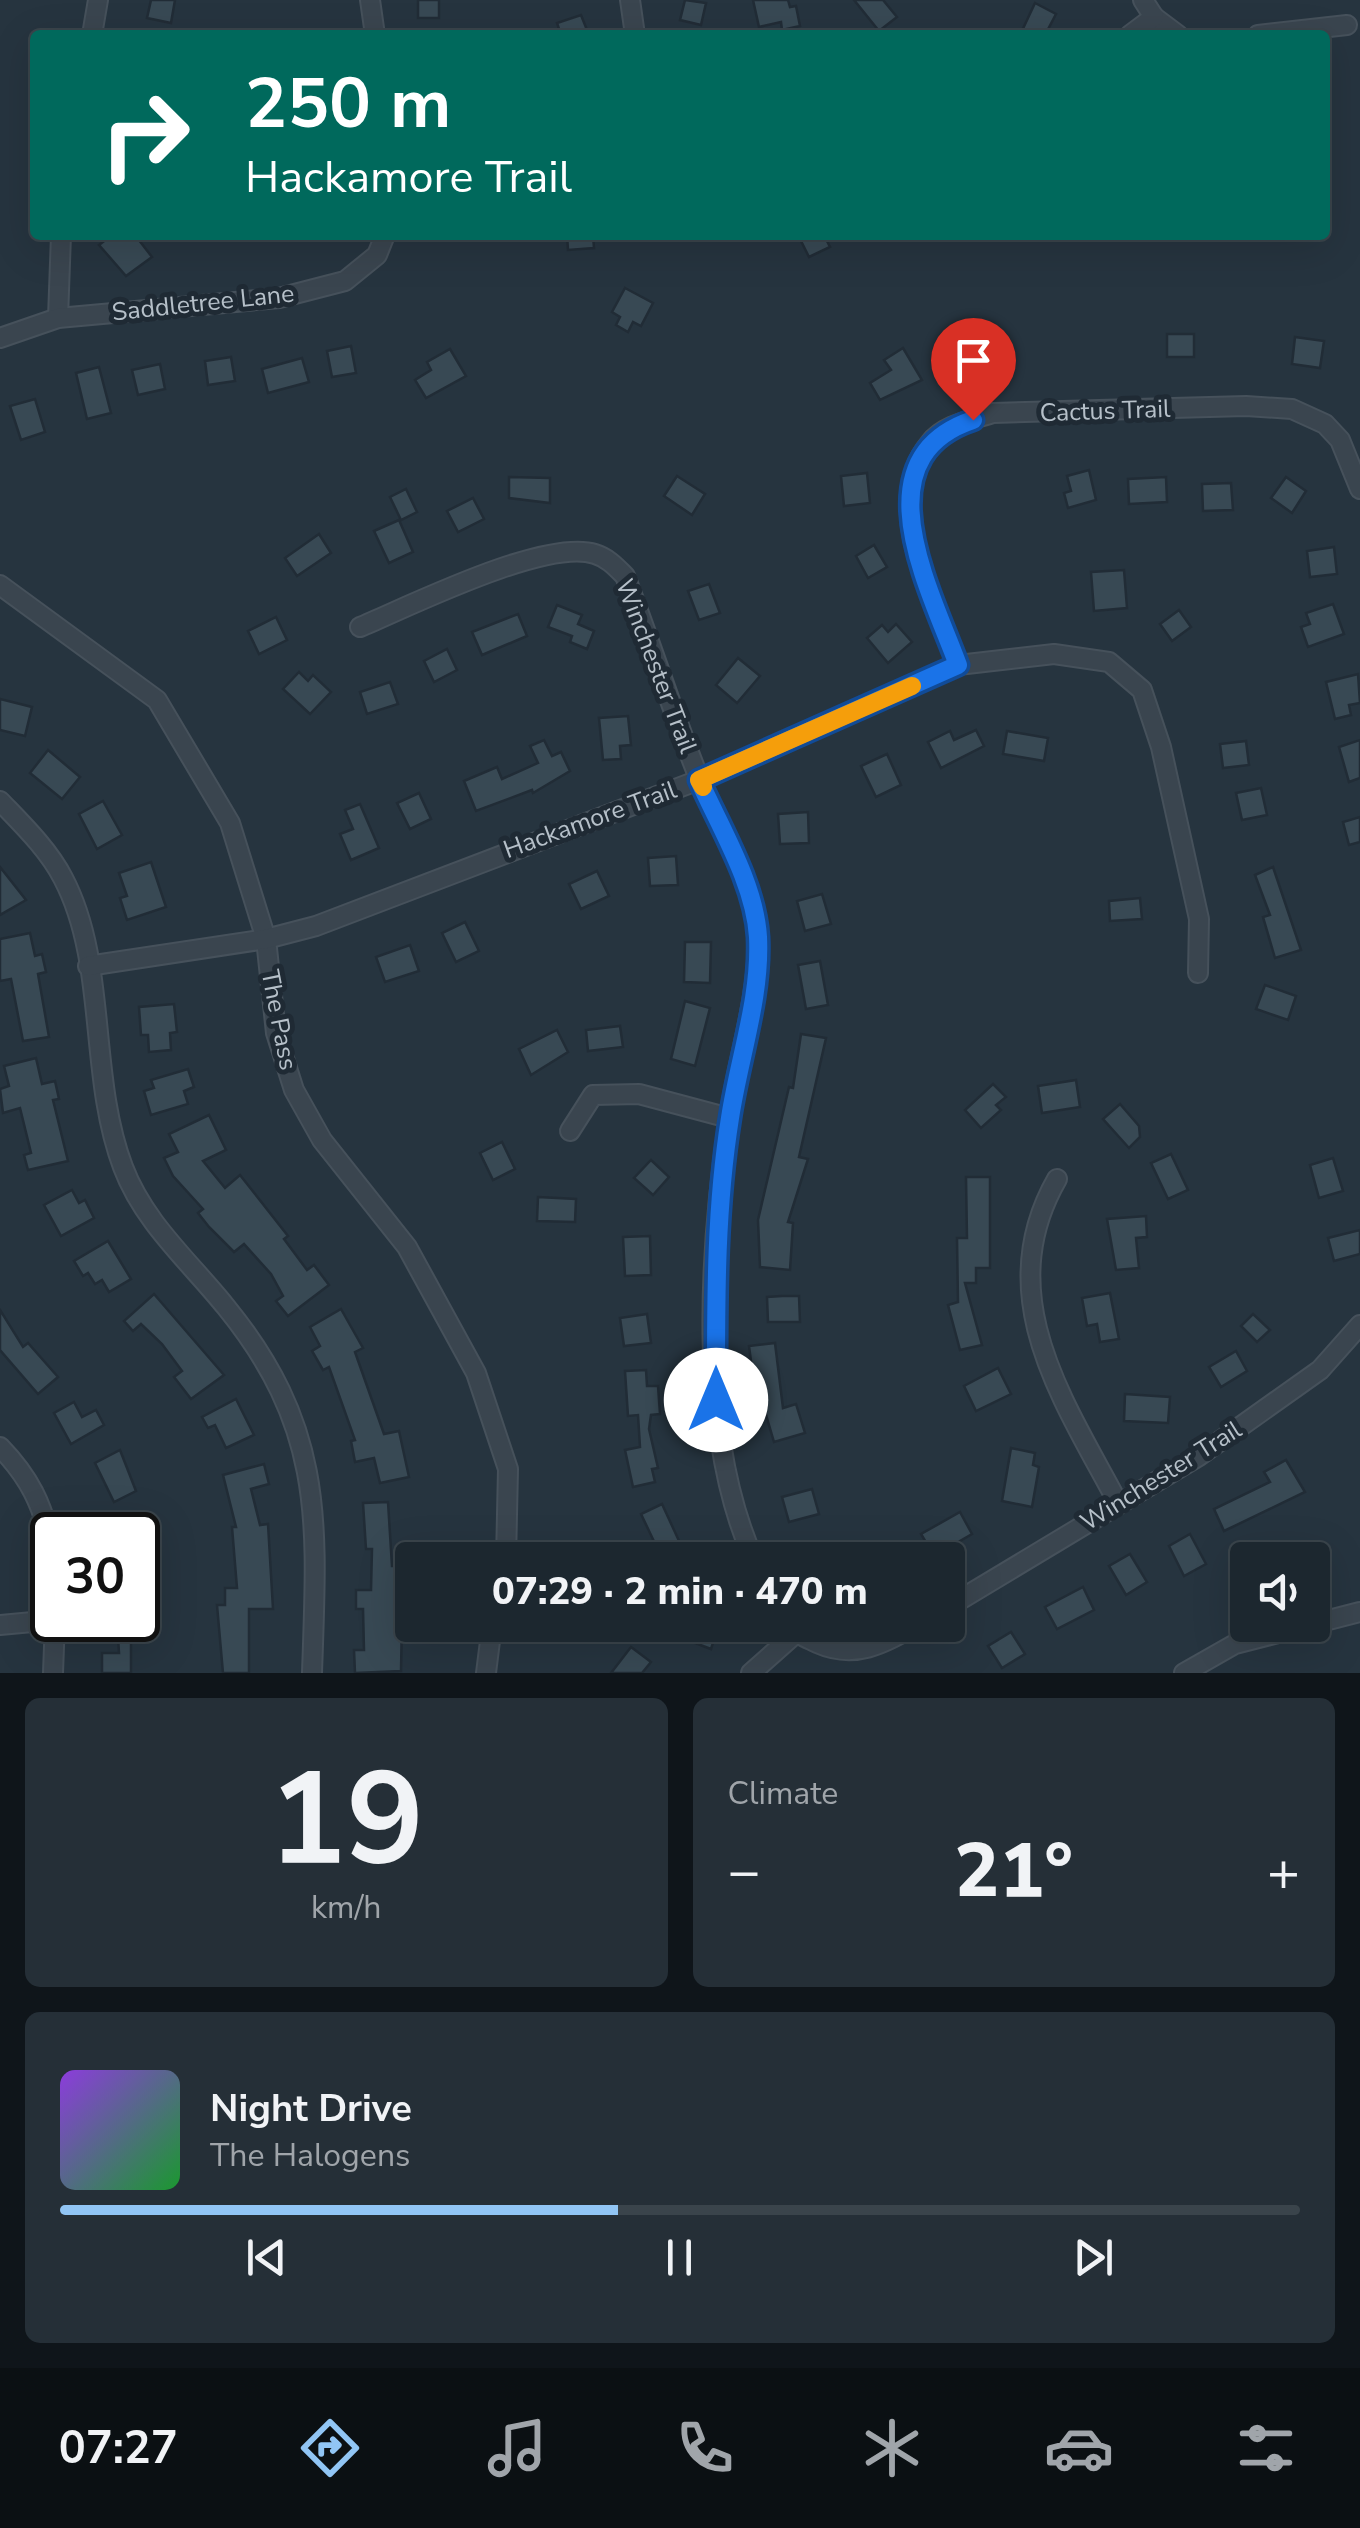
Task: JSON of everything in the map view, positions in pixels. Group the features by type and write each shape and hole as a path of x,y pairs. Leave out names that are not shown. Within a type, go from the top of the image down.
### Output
{"street":[{"path":"93,30 98,0"},
{"path":"370,0 374,30"},
{"path":"630,0 634,30"},
{"path":"1143,0 1154,17 1171,30"},
{"path":"1137,30 1154,17"},
{"path":"1303,30 1348,25"},
{"path":"58,318 60,240"},
{"name":"Saddletree Lane","path":"0,338 58,318 280,298 344,282 376,255 383,240"},
{"name":"Cactus Trail","path":"958,665 912,537 910,501 917,464 931,440 954,426 992,414 1246,406 1292,409 1325,424 1340,440 1360,488"},
{"name":"Winchester Trail","path":"360,627 550,552 592,552 610,560 626,576 699,780 742,878 758,934 756,989 730,1118 716,1252 716,1400 729,1476 749,1542"},
{"name":"The Pass","path":"0,585 157,700 230,823 266,939 276,1033 294,1090 322,1140 407,1248 476,1373 508,1469 506,1542"},
{"name":"Hackamore Trail","path":"88,966 266,939 370,906 615,808 699,780 958,665 1054,654 1108,662 1142,690 1161,747 1199,919 1198,973"},
{"path":"0,801 62,876 80,918 104,1103 124,1169 158,1230 227,1308 276,1377 303,1442 317,1534 312,1673"},
{"path":"570,1131 593,1096 639,1094 730,1118"},
{"path":"1057,1179 1041,1206 1033,1248 1032,1311 1046,1366 1118,1503"},
{"name":"Winchester Trail","path":"965,1597 1199,1456 1320,1370 1360,1325"},
{"path":"0,1447 27,1474 44,1512"},
{"path":"1184,1673 1235,1644 1360,1612"},
{"path":"0,1624 30,1622"},
{"path":"53,1673 54,1642"},
{"path":"486,1673 490,1642"},
{"path":"751,1673 781,1642"},
{"path":"818,1642 836,1651 876,1648 886,1642"}],"building":[{"path":"151,0 175,0 171,23 147,18"},
{"path":"418,0 439,0 439,18 418,18"},
{"path":"685,0 706,3 701,25 680,20"},
{"path":"753,0 788,0 790,7 796,6 800,26 782,30 781,22 759,27"},
{"path":"854,0 883,0 897,17 878,30"},
{"path":"1035,3 1056,14 1048,30 1022,30"},
{"path":"581,15 587,30 559,30 557,23"},
{"path":"106,240 139,240 152,257 126,276 99,245"},
{"path":"567,240 593,240 594,248 568,250"},
{"path":"800,240 826,240 830,247 809,257"},
{"path":"625,288 653,303 641,326 633,322 628,332 616,325 620,317 612,312"},
{"path":"981,322 989,344 962,354 954,332"},
{"path":"1167,334 1194,334 1194,357 1167,357"},
{"path":"1295,337 1324,341 1320,368 1292,364"},
{"path":"351,346 356,373 332,377 327,351"},
{"path":"903,348 922,380 880,400 870,383 891,370 884,360"},
{"path":"450,349 466,376 426,398 415,380 431,370 427,362"},
{"path":"231,357 235,381 208,385 205,361"},
{"path":"302,358 309,382 268,393 262,369"},
{"path":"160,364 165,389 138,395 132,370"},
{"path":"99,367 111,413 87,419 76,373"},
{"path":"35,399 45,432 21,440 10,406"},
{"path":"1089,470 1096,500 1068,508 1064,493 1071,491 1067,476"},
{"path":"867,473 870,503 844,506 841,476"},
{"path":"677,476 705,494 692,515 664,496"},
{"path":"509,477 550,478 550,503 509,498"},
{"path":"1166,477 1167,502 1129,504 1128,479"},
{"path":"1286,477 1306,491 1292,513 1271,498"},
{"path":"1231,483 1233,510 1203,511 1202,484"},
{"path":"406,489 417,512 401,520 390,497"},
{"path":"473,498 484,519 458,532 447,511"},
{"path":"399,520 413,552 389,563 374,531"},
{"path":"319,534 331,553 297,576 285,558"},
{"path":"874,545 887,567 868,578 856,556"},
{"path":"1334,547 1337,574 1310,577 1307,551"},
{"path":"1124,570 1127,608 1094,611 1091,572"},
{"path":"709,584 720,613 699,620 688,591"},
{"path":"1333,604 1344,634 1308,647 1301,627 1310,624 1306,613"},
{"path":"557,605 582,615 578,624 594,631 587,649 570,642 572,636 548,627"},
{"path":"1179,610 1191,627 1172,641 1160,624"},
{"path":"518,614 527,636 482,655 472,632"},
{"path":"276,617 287,640 259,654 248,631"},
{"path":"896,624 912,642 888,663 867,638 882,625 888,632"},
{"path":"447,649 457,670 434,682 424,661"},
{"path":"738,658 760,676 737,703 716,685"},
{"path":"299,672 308,681 313,675 331,692 310,714 283,689"},
{"path":"1358,674 1360,703 1349,705 1351,715 1335,719 1326,682"},
{"path":"390,682 398,704 367,714 360,692"},
{"path":"0,699 32,707 25,736 0,730"},
{"path":"628,716 631,745 620,746 621,759 603,760 599,718"},
{"path":"976,730 984,746 941,768 928,742 950,731 954,740"},
{"path":"1007,731 1048,738 1044,761 1003,754"},
{"path":"544,740 552,756 561,752 570,771 533,793 532,790 476,811 464,781 497,767 502,779 538,763 530,746"},
{"path":"1360,740 1360,778 1349,782 1339,747"},
{"path":"1246,741 1249,765 1223,768 1220,744"},
{"path":"48,750 80,777 62,799 30,773"},
{"path":"887,754 901,785 876,797 861,766"},
{"path":"1261,788 1267,815 1242,820 1236,793"},
{"path":"419,793 431,819 410,829 397,803"},
{"path":"103,801 122,835 97,849 79,814"},
{"path":"360,804 379,848 351,860 340,834 353,829 345,810"},
{"path":"808,812 809,843 780,844 778,814"},
{"path":"1360,817 1360,842 1349,845 1343,822"},
{"path":"676,856 678,885 650,886 648,858"},
{"path":"151,862 166,907 127,920 120,898 127,896 119,873"},
{"path":"0,867 26,900 0,915"},
{"path":"1273,867 1301,950 1275,958 1263,917 1270,915 1255,875"},
{"path":"597,871 609,896 581,909 569,884"},
{"path":"822,894 831,924 805,931 797,901"},
{"path":"1140,898 1142,919 1110,921 1109,901"},
{"path":"465,922 479,951 456,962 442,933"},
{"path":"30,933 35,956 42,954 46,972 38,974 49,1037 23,1041 11,979 0,981 0,939"},
{"path":"685,942 711,942 710,983 684,982"},
{"path":"410,945 419,971 385,982 376,957"},
{"path":"820,961 828,1005 806,1009 798,965"},
{"path":"1265,985 1296,996 1288,1020 1256,1009"},
{"path":"685,1001 710,1008 695,1066 671,1059"},
{"path":"174,1004 177,1032 170,1033 171,1050 149,1052 148,1035 141,1035 139,1007"},
{"path":"620,1026 623,1047 588,1051 586,1030"},
{"path":"557,1030 568,1052 531,1075 519,1049"},
{"path":"801,1034 826,1038 799,1157 808,1159 788,1222 793,1223 790,1270 760,1267 758,1220 789,1087 793,1088"},
{"path":"36,1058 42,1084 55,1081 59,1099 53,1100 68,1161 28,1170 24,1155 31,1153 20,1108 3,1113 0,1089 9,1086 4,1066"},
{"path":"188,1069 194,1087 184,1091 188,1104 151,1115 144,1091 154,1088 151,1080"},
{"path":"1076,1080 1080,1107 1042,1113 1038,1086"},
{"path":"993,1084 1006,1097 996,1105 1001,1110 981,1128 965,1110"},
{"path":"1120,1104 1139,1126 1140,1137 1129,1148 1103,1119"},
{"path":"209,1115 226,1150 203,1161 225,1188 240,1175 288,1236 284,1239 307,1270 314,1265 329,1285 288,1316 276,1301 283,1296 271,1274 244,1244 234,1252 209,1227 198,1213 203,1209 173,1176 164,1158 178,1152 169,1134"},
{"path":"502,1142 515,1169 493,1180 480,1153"},
{"path":"1171,1154 1188,1190 1168,1199 1151,1163"},
{"path":"1333,1158 1343,1191 1319,1198 1310,1165"},
{"path":"651,1160 669,1177 653,1195 634,1178"},
{"path":"966,1177 990,1177 990,1268 976,1268 976,1283 965,1283 982,1345 960,1350 948,1305 958,1302 957,1238 967,1238"},
{"path":"72,1190 79,1203 85,1200 94,1218 61,1236 44,1205"},
{"path":"538,1197 576,1199 575,1222 537,1221"},
{"path":"1146,1216 1147,1237 1136,1238 1139,1268 1116,1270 1107,1219"},
{"path":"1360,1230 1360,1254 1334,1261 1328,1238"},
{"path":"650,1236 651,1275 625,1276 623,1237"},
{"path":"108,1241 131,1279 109,1292 102,1280 95,1284 88,1273 83,1276 74,1261"},
{"path":"1110,1293 1119,1339 1100,1342 1097,1324 1087,1326 1082,1298"},
{"path":"154,1294 224,1375 191,1399 174,1377 182,1371 162,1344 141,1324 133,1331 124,1321"},
{"path":"799,1296 800,1322 768,1322 767,1297"},
{"path":"341,1309 363,1348 355,1352 384,1434 399,1431 409,1477 380,1483 374,1458 355,1462 351,1441 355,1440 329,1367 323,1370 312,1351 320,1346 310,1327"},
{"path":"0,1310 23,1347 28,1343 58,1377 38,1394 0,1350"},
{"path":"647,1314 651,1343 624,1346 620,1318"},
{"path":"1253,1314 1270,1330 1257,1342 1241,1326"},
{"path":"775,1343 783,1408 796,1404 805,1433 774,1442 759,1391 755,1392 749,1346"},
{"path":"1236,1351 1247,1371 1221,1387 1209,1367"},
{"path":"998,1368 1011,1394 976,1411 964,1386"},
{"path":"646,1370 647,1386 658,1386 660,1414 651,1415 649,1429 658,1468 652,1469 655,1482 633,1487 625,1450 640,1447 638,1415 628,1416 625,1371"},
{"path":"1125,1394 1170,1397 1168,1423 1124,1421"},
{"path":"236,1399 254,1435 226,1448 215,1425 208,1428 202,1417"},
{"path":"74,1402 82,1417 96,1410 104,1425 71,1444 54,1413"},
{"path":"1011,1448 1035,1453 1033,1465 1039,1467 1032,1507 1002,1501"},
{"path":"120,1450 136,1491 114,1502 95,1463"},
{"path":"1286,1460 1305,1492 1224,1531 1214,1509 1270,1482 1264,1472"},
{"path":"264,1464 269,1484 251,1489 260,1525 268,1524 273,1609 249,1609 249,1673 223,1673 217,1605 225,1605 225,1588 237,1588 232,1527 236,1527 223,1475"},
{"path":"812,1489 819,1514 789,1522 782,1497"},
{"path":"388,1502 395,1566 395,1642 402,1642 401,1671 355,1673 354,1650 364,1650 363,1609 356,1609 356,1590 371,1590 372,1549 366,1549 363,1503"},
{"path":"662,1504 680,1542 654,1542 641,1514"},
{"path":"960,1512 972,1534 958,1542 926,1542 921,1534"},
{"path":"1190,1534 1206,1564 1184,1576 1169,1546"},
{"path":"1130,1554 1147,1582 1126,1595 1109,1566"},
{"path":"1083,1587 1094,1610 1057,1629 1045,1607"},
{"path":"1011,1632 1025,1654 1002,1668 988,1646"},
{"path":"118,1642 131,1642 131,1673 102,1673 102,1653 119,1653"},
{"path":"692,1642 713,1642 711,1649"},
{"path":"631,1647 651,1662 642,1673 611,1673"}],"slow traffic":[{"path":"703,787 699,780 912,686"}],"route":[{"path":"716,1400 716,1252 730,1118 756,989 758,934 742,878 699,780 958,665 912,537 910,501 917,464 931,440 973,420"}]}
